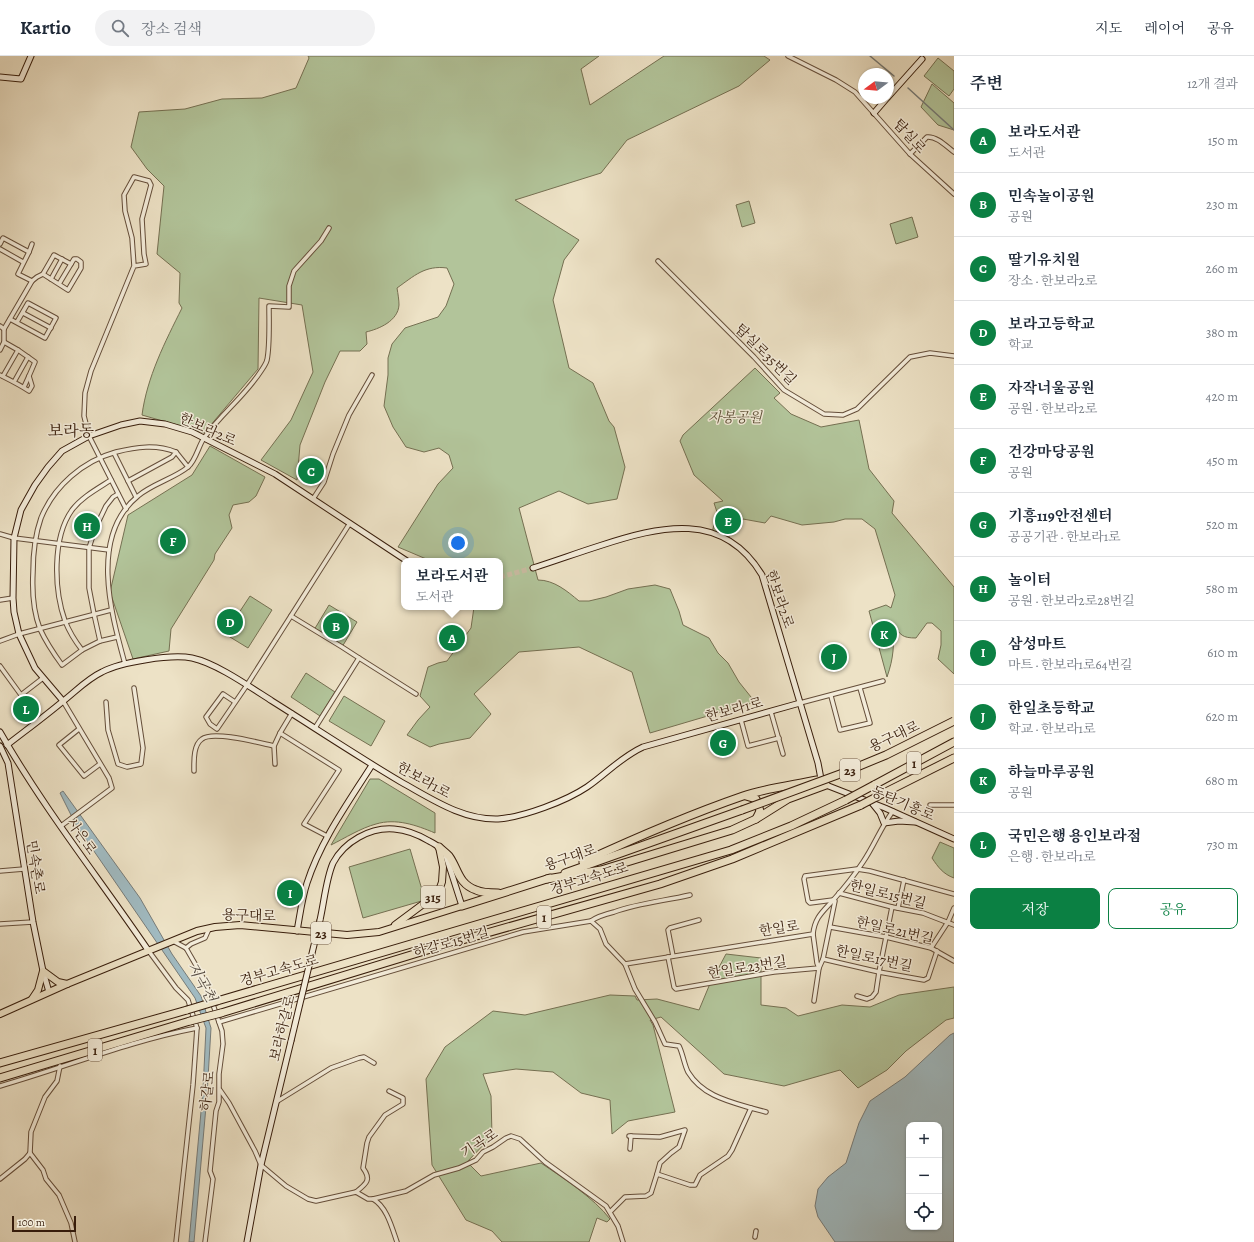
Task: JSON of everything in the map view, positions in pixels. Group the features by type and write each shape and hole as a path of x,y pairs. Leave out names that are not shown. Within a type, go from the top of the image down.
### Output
{"highway":[{"name":"용구대로","path":"462,906 547,879 840,774 886,755 954,721"},
{"name":"경부고속도로","path":"0,1063 187,1010 731,850 791,826 846,800 954,742"},
{"name":"경부고속도로","path":"0,1078 434,948 660,884 732,859 862,805 954,758"},
{"path":"547,879 639,836 744,796 779,787 824,782"},
{"path":"547,879 601,870 732,830 756,819 788,799 824,782"},
{"path":"744,796 756,799 760,811 756,819"},
{"name":"315","path":"439,847 448,855 456,872 471,888 477,891 500,894"}],"main road":[{"name":"315","path":"391,929 438,894 442,882 443,867 439,847"},
{"name":"용구대로","path":"175,940 197,931 230,925 347,935 379,932 462,906"},
{"name":"23","path":"0,1014 67,984 175,940"},
{"path":"32,999 38,990 43,971 58,982 67,984"}],"street":[{"path":"0,77 21,79 31,56"},
{"name":"탑실로","path":"788,56 836,80 855,92 910,154 954,194"},
{"path":"894,91 922,58"},
{"path":"874,113 882,104"},
{"path":"910,154 927,137 935,138 954,152"},
{"path":"126,509 89,436 84,416 85,392 92,371 134,266 132,238 125,211 124,195 134,177 149,181 151,185 142,219 146,264 134,266"},
{"path":"125,664 111,610 108,584 109,550 114,530 126,509 136,497 188,467 204,438 254,382 267,362 269,306 288,307 289,286 294,271 321,241 328,228"},
{"path":"0,244 4,238 29,252"},
{"path":"32,244 18,274 32,281"},
{"path":"0,249 24,262"},
{"path":"0,350 4,342 2,328 10,319 32,281 43,274 54,255 71,264"},
{"path":"51,279 62,259"},
{"path":"43,274 68,290 81,268 81,262 74,259 59,284"},
{"name":"탑실로35번길","path":"658,261 754,357 784,390 824,414 843,415 857,409 910,357 930,352 954,356"},
{"path":"10,319 45,338 56,318 28,303 18,322"},
{"path":"23,312 51,328"},
{"path":"4,342 35,362 24,387"},
{"path":"18,350 2,376 30,391 32,386 30,376"},
{"path":"14,382 28,357"},
{"path":"313,499 324,482 333,454 349,415 372,375"},
{"name":"한보라2로","path":"63,701 43,678 30,658 18,634 13,598 14,538 21,510 35,485 48,467 62,452 89,436 121,425 140,421 165,424 192,432 275,474 402,558"},
{"path":"117,637 100,642 82,650 62,665 49,647 40,628 34,607 32,583 35,541 41,518 53,496 69,477 85,465 114,453 138,447 167,448 176,452 188,467"},
{"path":"128,481 172,457 176,452"},
{"path":"114,453 136,497"},
{"path":"82,650 65,622 60,604 57,585 59,544 62,531 72,511 84,498 111,480"},
{"path":"100,642 90,588 89,548 95,529 106,506 113,496 118,494"},
{"path":"235,702 223,694 206,717 210,724 217,728 247,685 350,523"},
{"name":"한보라2로","path":"533,568 630,536 675,528 712,533 727,539 742,549 753,561 762,576 824,782"},
{"path":"0,534 14,538 109,550"},
{"path":"0,600 13,598"},
{"path":"0,641 18,634 111,610"},
{"path":"291,616 416,694"},
{"name":"한보라1로","path":"7,745 102,671 125,664 169,657 178,656 192,658 206,662 247,685 372,765 441,805 477,818 503,818 529,812 564,801 587,787 623,758 643,747 883,681"},
{"path":"315,728 359,658"},
{"path":"0,666 21,695 43,678"},
{"path":"106,702 108,730 118,764 127,767 141,764 142,748 134,688"},
{"path":"832,696 840,730 870,723 860,688"},
{"path":"63,701 109,778 112,788 63,824"},
{"path":"772,712 783,754"},
{"path":"276,764 274,746 292,713"},
{"path":"740,720 748,746 779,738"},
{"path":"80,729 59,745 84,776 100,764"},
{"name":"사은로","path":"0,732 43,803 63,824 100,883 151,950"},
{"path":"280,733 339,770 304,824 327,836"},
{"path":"194,771 197,744 208,736 239,738 274,746"},
{"name":"민속촌로","path":"0,746 8,763 33,922 49,992"},
{"path":"297,931 307,882 315,861 327,836 372,765"},
{"name":"동탄기흥로","path":"824,782 954,839"},
{"path":"871,802 880,812 884,823 899,821 920,823"},
{"path":"930,806 954,805"},
{"name":"한일로","path":"625,964 813,934 814,924 820,914 839,893 864,861 884,823 893,811"},
{"name":"보라하갈로","path":"247,1242 261,1165 333,864 344,847 352,841 372,832 382,829 394,829 421,836 439,847 446,856 462,906"},
{"path":"0,871 24,869"},
{"path":"833,900 808,901 804,878 805,876 857,869 870,871 954,894"},
{"path":"898,908 904,880"},
{"name":"한일로15번길","path":"839,893 892,907 923,913 954,925"},
{"name":"하갈로15번길","path":"219,1022 523,932 591,921 596,917 645,903 690,895"},
{"name":"한일로17번길","path":"833,900 836,901 823,958 879,972 924,980 928,978 937,951"},
{"path":"857,996 867,999 872,997 876,992 892,907"},
{"path":"931,948 948,922 954,908"},
{"path":"673,956 668,930 670,928 699,920"},
{"path":"591,921 600,929 606,944 625,964 635,990 655,1022 665,1044 679,1046 687,1070 694,1081 720,1099 766,1112"},
{"path":"0,924 33,922"},
{"name":"한일로21번길","path":"830,927 886,937 931,948 954,961"},
{"path":"175,940 186,948 191,944 205,938 209,928"},
{"path":"813,934 819,968"},
{"name":"하갈로","path":"186,948 205,981 219,1022 223,1044 219,1074 219,1102 216,1111 210,1171 213,1179 205,1242"},
{"path":"151,950 176,988 188,1000 196,1028 193,1085 176,1242"},
{"name":"한일로23번길","path":"668,957 674,987 676,989 774,972 819,968"},
{"path":"814,1001 819,968 823,958"},
{"path":"0,1086 30,1078 60,1066 196,1028"},
{"path":"276,1102 331,1068 364,1057 374,1063"},
{"path":"0,1179 25,1159 30,1153 31,1132 45,1097 57,1081 60,1066"},
{"path":"220,1090 229,1103 261,1165 286,1186 308,1200 321,1200 356,1192 365,1184 367,1180 367,1173 363,1168 369,1137 385,1115 404,1104 403,1098 389,1091"},
{"path":"657,1174 690,1185 695,1185 700,1175 728,1156 751,1108"},
{"path":"610,1212 625,1197 646,1196 651,1193 660,1163 679,1147 685,1130 660,1137 630,1136 630,1149"},
{"name":"기곡로","path":"373,1199 406,1191 434,1175 459,1168 476,1160 483,1152 511,1136 520,1139 545,1162 606,1206 618,1226 624,1242"},
{"path":"30,1153 43,1170 46,1179 59,1195 71,1222 75,1242"},
{"path":"356,1192 368,1199 373,1199 381,1206 389,1221 397,1242"},
{"path":"756,1231 756,1237"}],"green space":[{"path":"308,56 599,56 581,69 590,105 664,56 764,56 770,60 739,86 627,140 601,173 515,200 579,240 564,260 553,300 569,368 593,383 609,421 614,427 625,467 617,499 588,504 559,491 519,508 538,580 544,580 555,584 579,601 589,601 628,589 655,585 670,589 683,625 709,638 718,653 728,663 739,682 755,702 650,733 632,672 579,647 519,652 474,694 491,714 470,738 430,747 407,735 430,707 420,696 428,667 447,661 471,628 474,610 503,610 503,558 424,558 398,547 438,484 453,468 449,455 439,448 424,452 406,447 393,427 384,406 388,375 388,358 392,344 405,328 438,317 446,306 454,284 447,268 432,268 420,272 397,288 399,305 398,311 392,320 376,329 366,332 367,344 360,351 340,351 325,382 300,445 297,480 261,460 291,420 313,372 302,305 259,298 258,369 204,433 142,415 144,401 152,373 182,308 179,303 180,273 157,254 164,186 147,169 131,147 139,112 185,109 222,99 262,98 296,88 309,58"},
{"path":"938,58 954,71 954,89 949,96 924,76"},
{"path":"932,84 954,103 954,130 938,125 921,107"},
{"path":"749,201 755,223 742,227 736,205"},
{"path":"912,217 918,237 896,244 890,224"},
{"name":"자봉공원","path":"755,368 780,393 774,398 791,414 821,427 859,420 869,469 894,501 892,513 954,587 954,674 938,659 941,645 941,631 932,623 927,623 916,638 902,635 893,625 893,651 887,677 869,611 886,605 891,608 895,595 875,529 862,519 845,519 834,522 802,525 771,516 765,523 743,519 727,539 712,533 717,512 714,503 723,501 694,475 680,441 683,435"},
{"path":"210,446 265,477 256,496 249,502 233,505 229,515 232,528 171,629 169,651 133,659 110,592 128,515 192,475"},
{"path":"250,596 272,610 248,648 225,634"},
{"path":"329,605 357,622 342,647 314,630"},
{"path":"306,673 335,692 320,716 291,697"},
{"path":"344,696 385,721 371,746 329,721"},
{"path":"370,779 379,779 435,813 435,833 406,823 383,822 353,833 331,845"},
{"path":"940,842 954,848 954,878 941,870 932,858"},
{"path":"410,849 425,900 363,918 349,867"},
{"path":"726,954 761,958 761,1005 786,1008 798,1016 842,1005 870,1007 899,995 954,987 954,1018 946,1020 906,1051 887,1070 858,1088 840,1070 784,1086 724,1074 661,1017 650,1020 653,1025 675,1112 628,1121 612,1134 610,1100 581,1093 553,1072 516,1069 483,1074 491,1096 492,1136 467,1162 481,1176 541,1163 587,1196 610,1219 607,1222 597,1218 589,1242 502,1242 492,1231 466,1220 432,1165 426,1079 445,1047 493,1011 525,1015 610,995 635,996 637,1000 657,999 699,1010 709,986"}],"water":[{"path":"63,791 140,898 172,954 201,996 211,1028 207,1095 194,1242 189,1242 203,1090 206,1028 195,998 76,825 60,793"},
{"path":"954,1033 954,1242 835,1242 818,1217 815,1206 818,1189 828,1177 846,1163 859,1123 870,1101 905,1077"}],"waterway":[{"path":"870,56 884,68"},
{"path":"908,88 954,130"}],"tunnel":[{"path":"503,576 533,568"}],"place":[{"name":"딸기유치원","path":"311,471"},
{"name":"자작너울공원","path":"728,521"},
{"name":"놀이터","path":"87,526"},
{"name":"건강마당공원","path":"173,541"},
{"name":"보라고등학교","path":"230,622"},
{"name":"민속놀이공원","path":"336,626"},
{"name":"하늘마루공원","path":"884,634"},
{"name":"보라도서관","path":"452,638"},
{"name":"한일초등학교","path":"834,657"},
{"name":"국민은행 용인보라점","path":"26,709"},
{"name":"기흥119안전센터","path":"723,743"},
{"name":"삼성마트","path":"290,893"}],"district":[{"name":"보라동","path":"71,430"}],"water label":[{"name":"지곡천","path":"202,982"}]}
